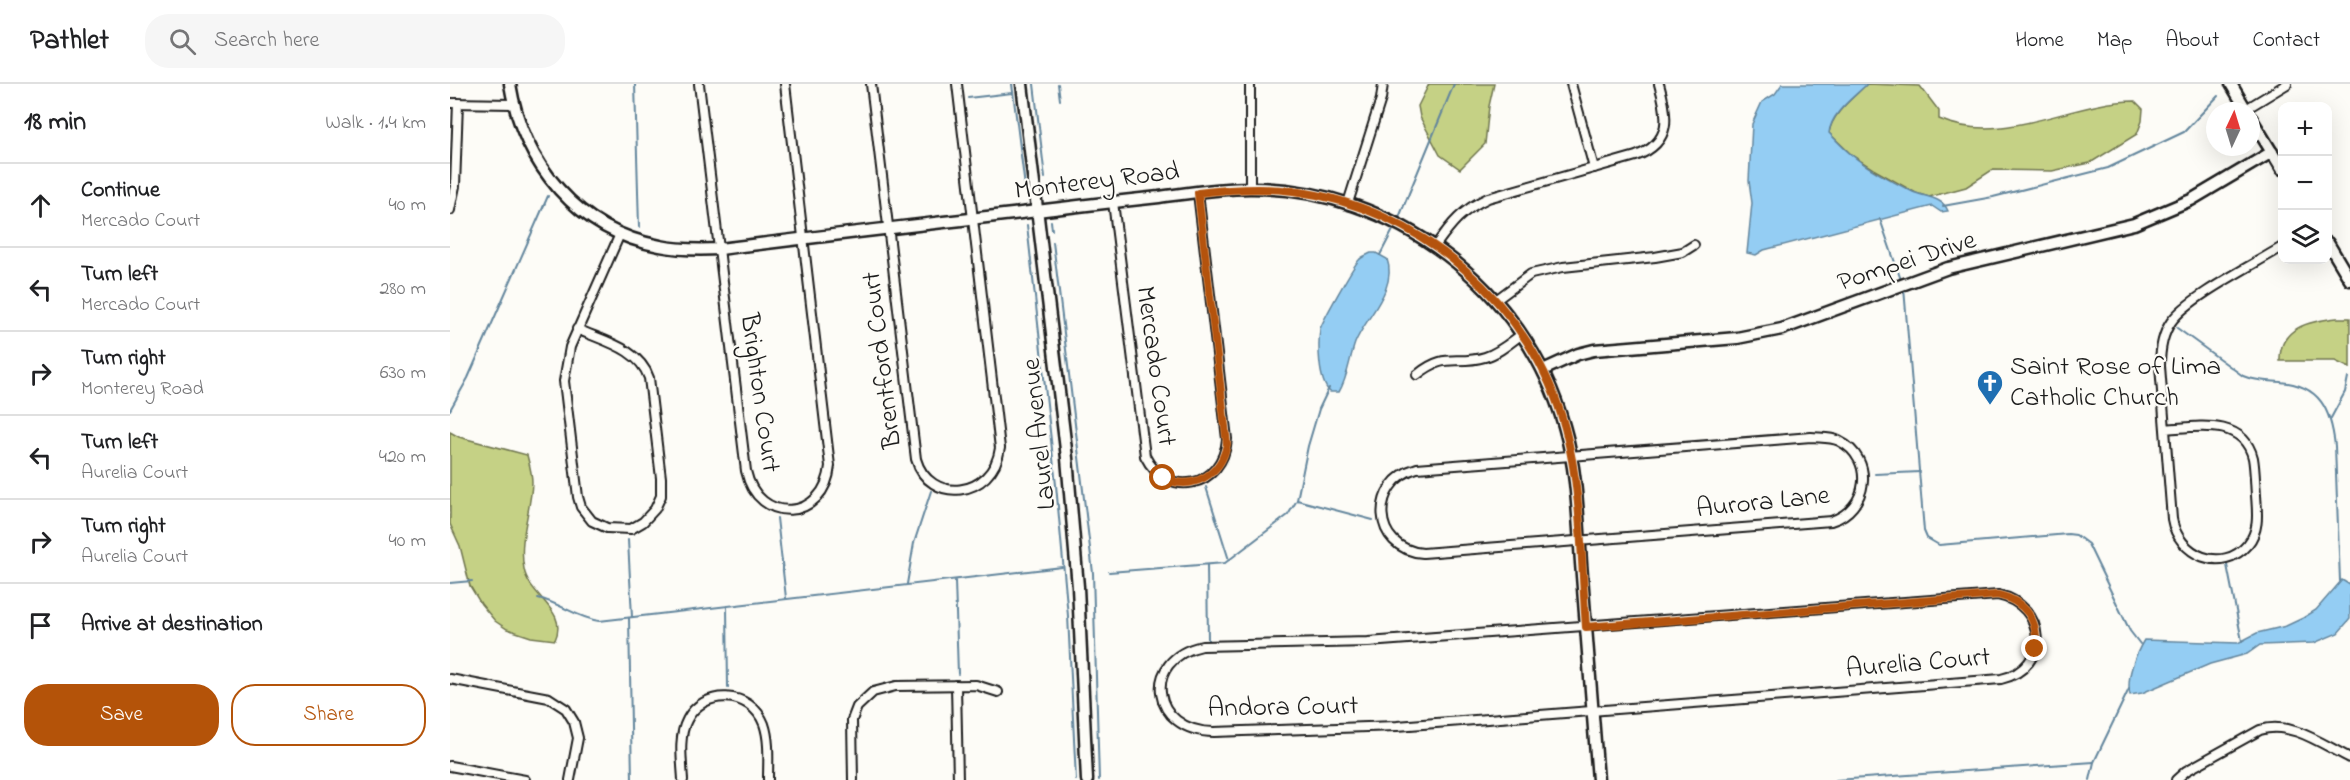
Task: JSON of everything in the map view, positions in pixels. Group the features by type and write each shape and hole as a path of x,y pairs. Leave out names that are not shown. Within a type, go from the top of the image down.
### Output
{"street":[{"name":"Monterey Road","path":"510,84 513,104 530,150 562,193 580,209 620,234 659,246 694,250 720,249 1250,188 1293,191 1348,203 1392,220 1436,245 1475,278 1496,300 1522,334 1543,370 1556,401 1572,457 1598,780"},
{"name":"Brighton Court","path":"699,84 748,480 756,495 768,506 777,509 797,509 818,498 827,483 830,466 785,84"},
{"name":"Brentford Court","path":"871,84 917,463 923,473 934,483 952,490 961,490 980,484 988,477 995,468 1000,448 957,84"},
{"name":"Laurel Avenue","path":"1022,84 1067,458 1076,564 1087,780"},
{"path":"1250,84 1250,188"},
{"path":"1348,203 1381,99 1383,84"},
{"path":"1571,84 1594,168"},
{"path":"1436,245 1454,220 1472,205 1488,198 1644,153 1660,140 1666,115 1659,84"},
{"path":"2231,84 2242,102"},
{"path":"2260,104 2287,84"},
{"path":"450,210 455,186 454,103 513,104"},
{"path":"2260,132 2278,161"},
{"name":"Pompei Drive","path":"1543,370 1578,354 1594,350 1724,339 1771,332 1913,279 1958,265 2142,221 2191,200 2272,152"},
{"name":"Mercado Court","path":"1113,202 1145,456 1157,474 1174,482 1188,483 1204,479 1217,467 1225,452 1227,439 1198,193"},
{"path":"577,329 634,355 649,378 661,478 661,496 650,516 631,529 616,530 599,525 586,514 578,497 564,381 567,355 577,329 620,234"},
{"path":"1496,300 1531,274 1563,267 1655,257 1683,252 1694,245"},
{"path":"2166,429 2220,426 2236,433 2249,448 2253,462 2257,521 2248,543 2232,556 2213,560 2199,556 2188,549 2176,534 2172,519 2160,356 2164,336 2171,322 2193,301 2278,250"},
{"path":"2332,250 2350,280"},
{"path":"1417,375 1431,364 1441,361 1486,357 1522,334"},
{"name":"Aurora Lane","path":"1822,438 1836,440 1852,451 1862,468 1864,479 1856,505 1844,516 1831,521 1580,542 1418,552 1395,541 1382,516 1389,486 1395,479 1412,470 1572,457 1822,438"},
{"name":"Aurelia Court","path":"1586,627 1998,595 2024,607 2033,620 2036,632 2035,649 2027,665 2018,673 2001,679 1592,711"},
{"name":"Andora Court","path":"1586,627 1368,642 1202,646 1184,652 1172,661 1163,675 1162,693 1166,709 1174,719 1192,730 1204,732 1397,726 1592,711"},
{"path":"450,679 549,698 566,709 574,722 578,738 570,780"},
{"path":"956,685 958,780"},
{"path":"853,780 852,720 857,707 879,688 976,685 998,692"},
{"path":"682,780 682,737 687,719 703,702 726,697 750,705 761,718 767,737 768,780"},
{"path":"2176,780 2186,771 2260,730 2272,726 2286,728 2350,758"},
{"path":"450,766 525,780"}],"green space":[{"path":"1429,84 1494,84 1485,144 1460,169 1440,155 1420,117 1418,106"},
{"path":"1867,84 1920,86 1939,111 1939,119 1963,126 1988,128 2013,126 2111,103 2135,101 2143,109 2142,121 2137,134 2090,163 2052,171 1992,170 1966,187 1929,197 1916,193 1873,169 1853,156 1829,133 1839,112"},
{"path":"2350,318 2350,368 2335,361 2280,361 2281,350 2290,333 2307,324"},
{"path":"450,432 459,437 527,455 532,482 524,536 524,569 527,579 557,620 558,629 555,640 531,637 507,629 495,621 470,586 460,546 450,524"}],"water":[{"path":"1782,84 1867,84 1838,112 1829,133 1867,166 1913,192 1938,200 1946,206 1948,211 1941,212 1932,206 1764,250 1756,255 1747,253 1752,203 1749,181 1752,124 1762,102 1775,94"},
{"path":"1371,253 1387,259 1388,281 1379,303 1355,343 1339,392 1330,392 1321,371 1320,329 1356,264 1361,258"},
{"path":"2342,580 2350,585 2350,619 2338,633 2314,643 2260,645 2247,654 2210,664 2142,693 2130,695 2129,681 2132,667 2144,640 2238,643 2257,633 2286,626 2303,618 2316,610"}],"waterway":[{"path":"635,84 639,227"},
{"path":"1012,84 1025,187"},
{"path":"1034,84 1045,178"},
{"path":"1058,84 1060,100"},
{"path":"1398,220 1454,84"},
{"path":"968,98 1012,93"},
{"path":"1943,206 1993,197 2108,168 2184,132 2218,96"},
{"path":"450,410 468,378 548,196"},
{"path":"1880,219 1901,280"},
{"path":"1051,221 1052,230"},
{"path":"1027,225 1068,616 1076,780"},
{"path":"1380,255 1394,228"},
{"path":"1053,242 1093,573 1099,780"},
{"path":"1904,288 1924,531 1927,538 1939,545 2076,535 2088,544 2130,631 2140,644"},
{"path":"2177,328 2243,376 2294,384 2305,388 2321,402 2330,421 2335,446 2340,581"},
{"path":"2331,418 2345,392 2348,377"},
{"path":"1109,572 1225,563 1288,515 1297,500 1308,446 1319,409 1329,388"},
{"path":"1875,474 1920,472"},
{"path":"1206,487 1229,560"},
{"path":"907,584 914,543 931,491"},
{"path":"1297,500 1373,520"},
{"path":"777,518 786,598"},
{"path":"628,540 632,617"},
{"path":"1207,565 1208,641"},
{"path":"2227,565 2242,641"},
{"path":"538,598 583,617 599,621 1062,567"},
{"path":"450,583 472,581"},
{"path":"955,581 958,674"},
{"path":"727,607 728,688"},
{"path":"629,618 632,780"},
{"path":"2090,780 2094,762 2129,689"},
{"path":"1836,780 2094,762"}],"place":[{"name":"Saint Rose of Lima Catholic Church","path":"1990,406"}],"route":[{"path":"1163,478 1188,483 1204,479 1222,460 1227,444 1198,193 1250,188 1315,194 1348,203 1392,220 1436,245 1475,278 1496,300 1522,334 1543,370 1556,401 1572,457 1586,627 1998,595 2018,602 2028,612 2036,626 2035,649"}]}
